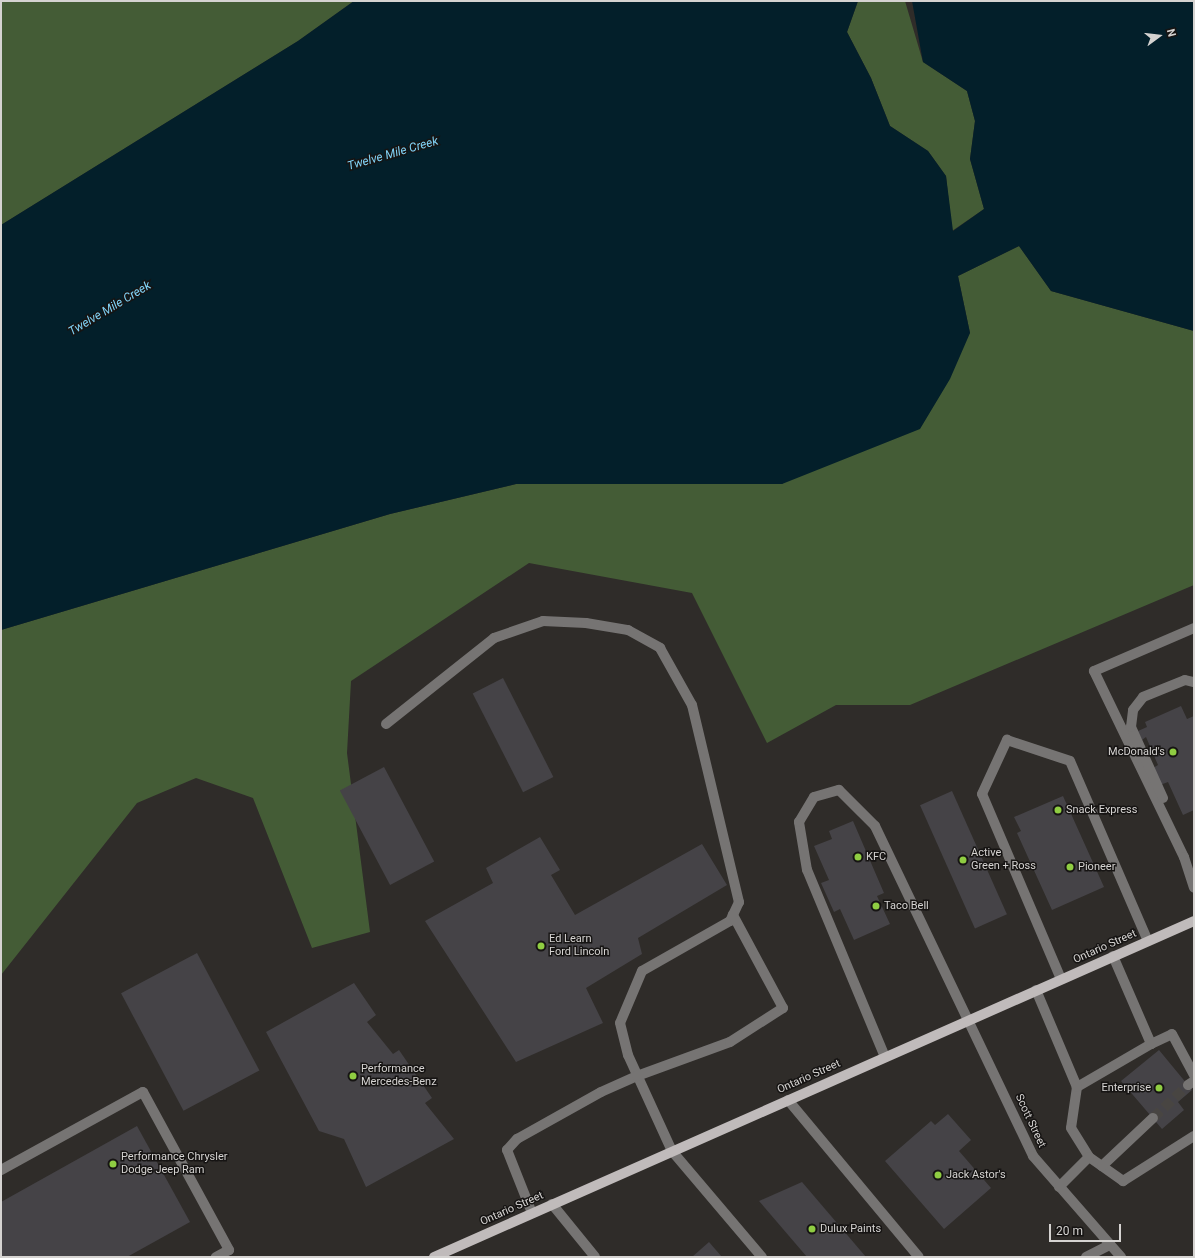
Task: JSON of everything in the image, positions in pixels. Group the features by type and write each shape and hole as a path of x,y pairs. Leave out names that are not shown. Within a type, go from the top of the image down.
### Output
{"main road":[{"name":"Ontario Street","path":"434,1257 969,1019 1194,921"}],"street":[{"path":"386,724 494,638 543,621 586,623 628,630 660,648 692,705 739,902 730,921 642,971 620,1023 628,1055 672,1151 762,1257"},
{"path":"1194,628 1094,671 1184,857 1194,887"},
{"path":"1169,826 1171,818 1131,727 1133,710 1143,697 1185,680 1194,682"},
{"path":"1061,979 982,794 1007,740 1070,761 1148,941"},
{"name":"Scott Street","path":"885,1057 807,870 799,822 814,797 839,790 875,826 969,1019 1033,1156 1121,1257"},
{"path":"532,1213 507,1150 517,1139 601,1092 638,1076 730,1042 782,1008 732,915"},
{"path":"1112,956 1151,1044"},
{"path":"1036,990 1077,1087 1071,1128 1089,1157 1123,1181 1194,1136"},
{"path":"1077,1087 1151,1044 1172,1034 1194,1075"},
{"path":"1,1170 143,1092 229,1250 216,1257"},
{"path":"788,1100 919,1257"},
{"path":"1102,1166 1153,1118"},
{"path":"1060,1187 1089,1157"},
{"path":"552,1204 594,1257"},
{"path":"1086,1257 1110,1245"}],"green space":[{"path":"1,1 354,1 298,41 1,225"},
{"path":"858,1 905,1 923,62 967,91 975,121 970,159 984,209 952,231 946,176 928,151 890,126 871,78 847,32"},
{"path":"1019,246 1051,291 1194,331 1194,585 910,705 836,705 767,743 692,593 529,563 351,681 347,753 370,932 312,948 253,798 196,778 137,803 1,975 1,630 390,514 516,484 782,484 970,333 958,276"}],"water":[{"name":"Twelve Mile Creek","path":"354,1 858,1 847,32 871,78 890,126 928,151 946,176 953,231 984,209 970,159 975,121 967,91 923,62 912,1 1194,1 1194,331 1051,291 1019,246 958,276 970,333 950,379 920,429 782,484 516,484 390,514 1,630 1,225 298,41"}],"building":[{"path":"503,678 553,777 523,792 473,693"},
{"name":"McDonald's","path":"1181,706 1187,719 1194,716 1194,810 1183,815 1168,782 1160,785 1153,768 1158,765 1146,737 1142,740 1138,731 1147,727 1145,722"},
{"path":"384,767 434,861 390,885 340,790"},
{"name":"Active Green + Ross","path":"952,791 1007,914 975,929 920,805"},
{"path":"1063,796 1104,887 1052,910 1017,833 1021,831 1014,817"},
{"path":"853,821 884,893 877,896 890,924 854,940 840,909 834,912 821,883 829,880 814,846 832,839 829,831"},
{"name":"Ed Learn Ford Lincoln","path":"540,837 560,870 551,875 575,915 702,844 727,885 638,938 642,954 586,988 603,1023 516,1062 425,921 493,883 486,868"},
{"path":"197,953 259,1070 184,1111 121,993"},
{"name":"Performance Mercedes-Benz","path":"354,983 376,1015 367,1022 393,1054 399,1050 432,1098 425,1103 454,1139 366,1187 344,1139 319,1131 266,1032"},
{"name":"Enterprise","path":"1159,1050 1192,1090 1178,1102 1184,1110 1162,1129 1121,1081"},
{"name":"Jack Astor's","path":"948,1114 971,1140 959,1151 991,1188 944,1229 885,1161 931,1121 935,1125"},
{"name":"Performance Chrysler Dodge Jeep Ram","path":"137,1126 190,1222 127,1257 1,1257 1,1202"},
{"name":"Dulux Paints","path":"802,1182 866,1257 807,1257 759,1201"},
{"path":"709,1242 722,1257 692,1257"}],"tunnel":[{"path":"1153,1118 1188,1085"}],"place":[{"name":"McDonald's","path":"1173,752"},
{"name":"Snack Express","path":"1058,810"},
{"name":"KFC","path":"858,857"},
{"name":"Active Green + Ross","path":"963,860"},
{"name":"Pioneer","path":"1070,867"},
{"name":"Taco Bell","path":"876,906"},
{"name":"Ed Learn Ford Lincoln","path":"541,946"},
{"name":"Performance Mercedes-Benz","path":"353,1076"},
{"name":"Enterprise","path":"1159,1088"},
{"name":"Performance Chrysler Dodge Jeep Ram","path":"113,1164"},
{"name":"Jack Astor's","path":"938,1175"},
{"name":"Dulux Paints","path":"812,1229"}]}
